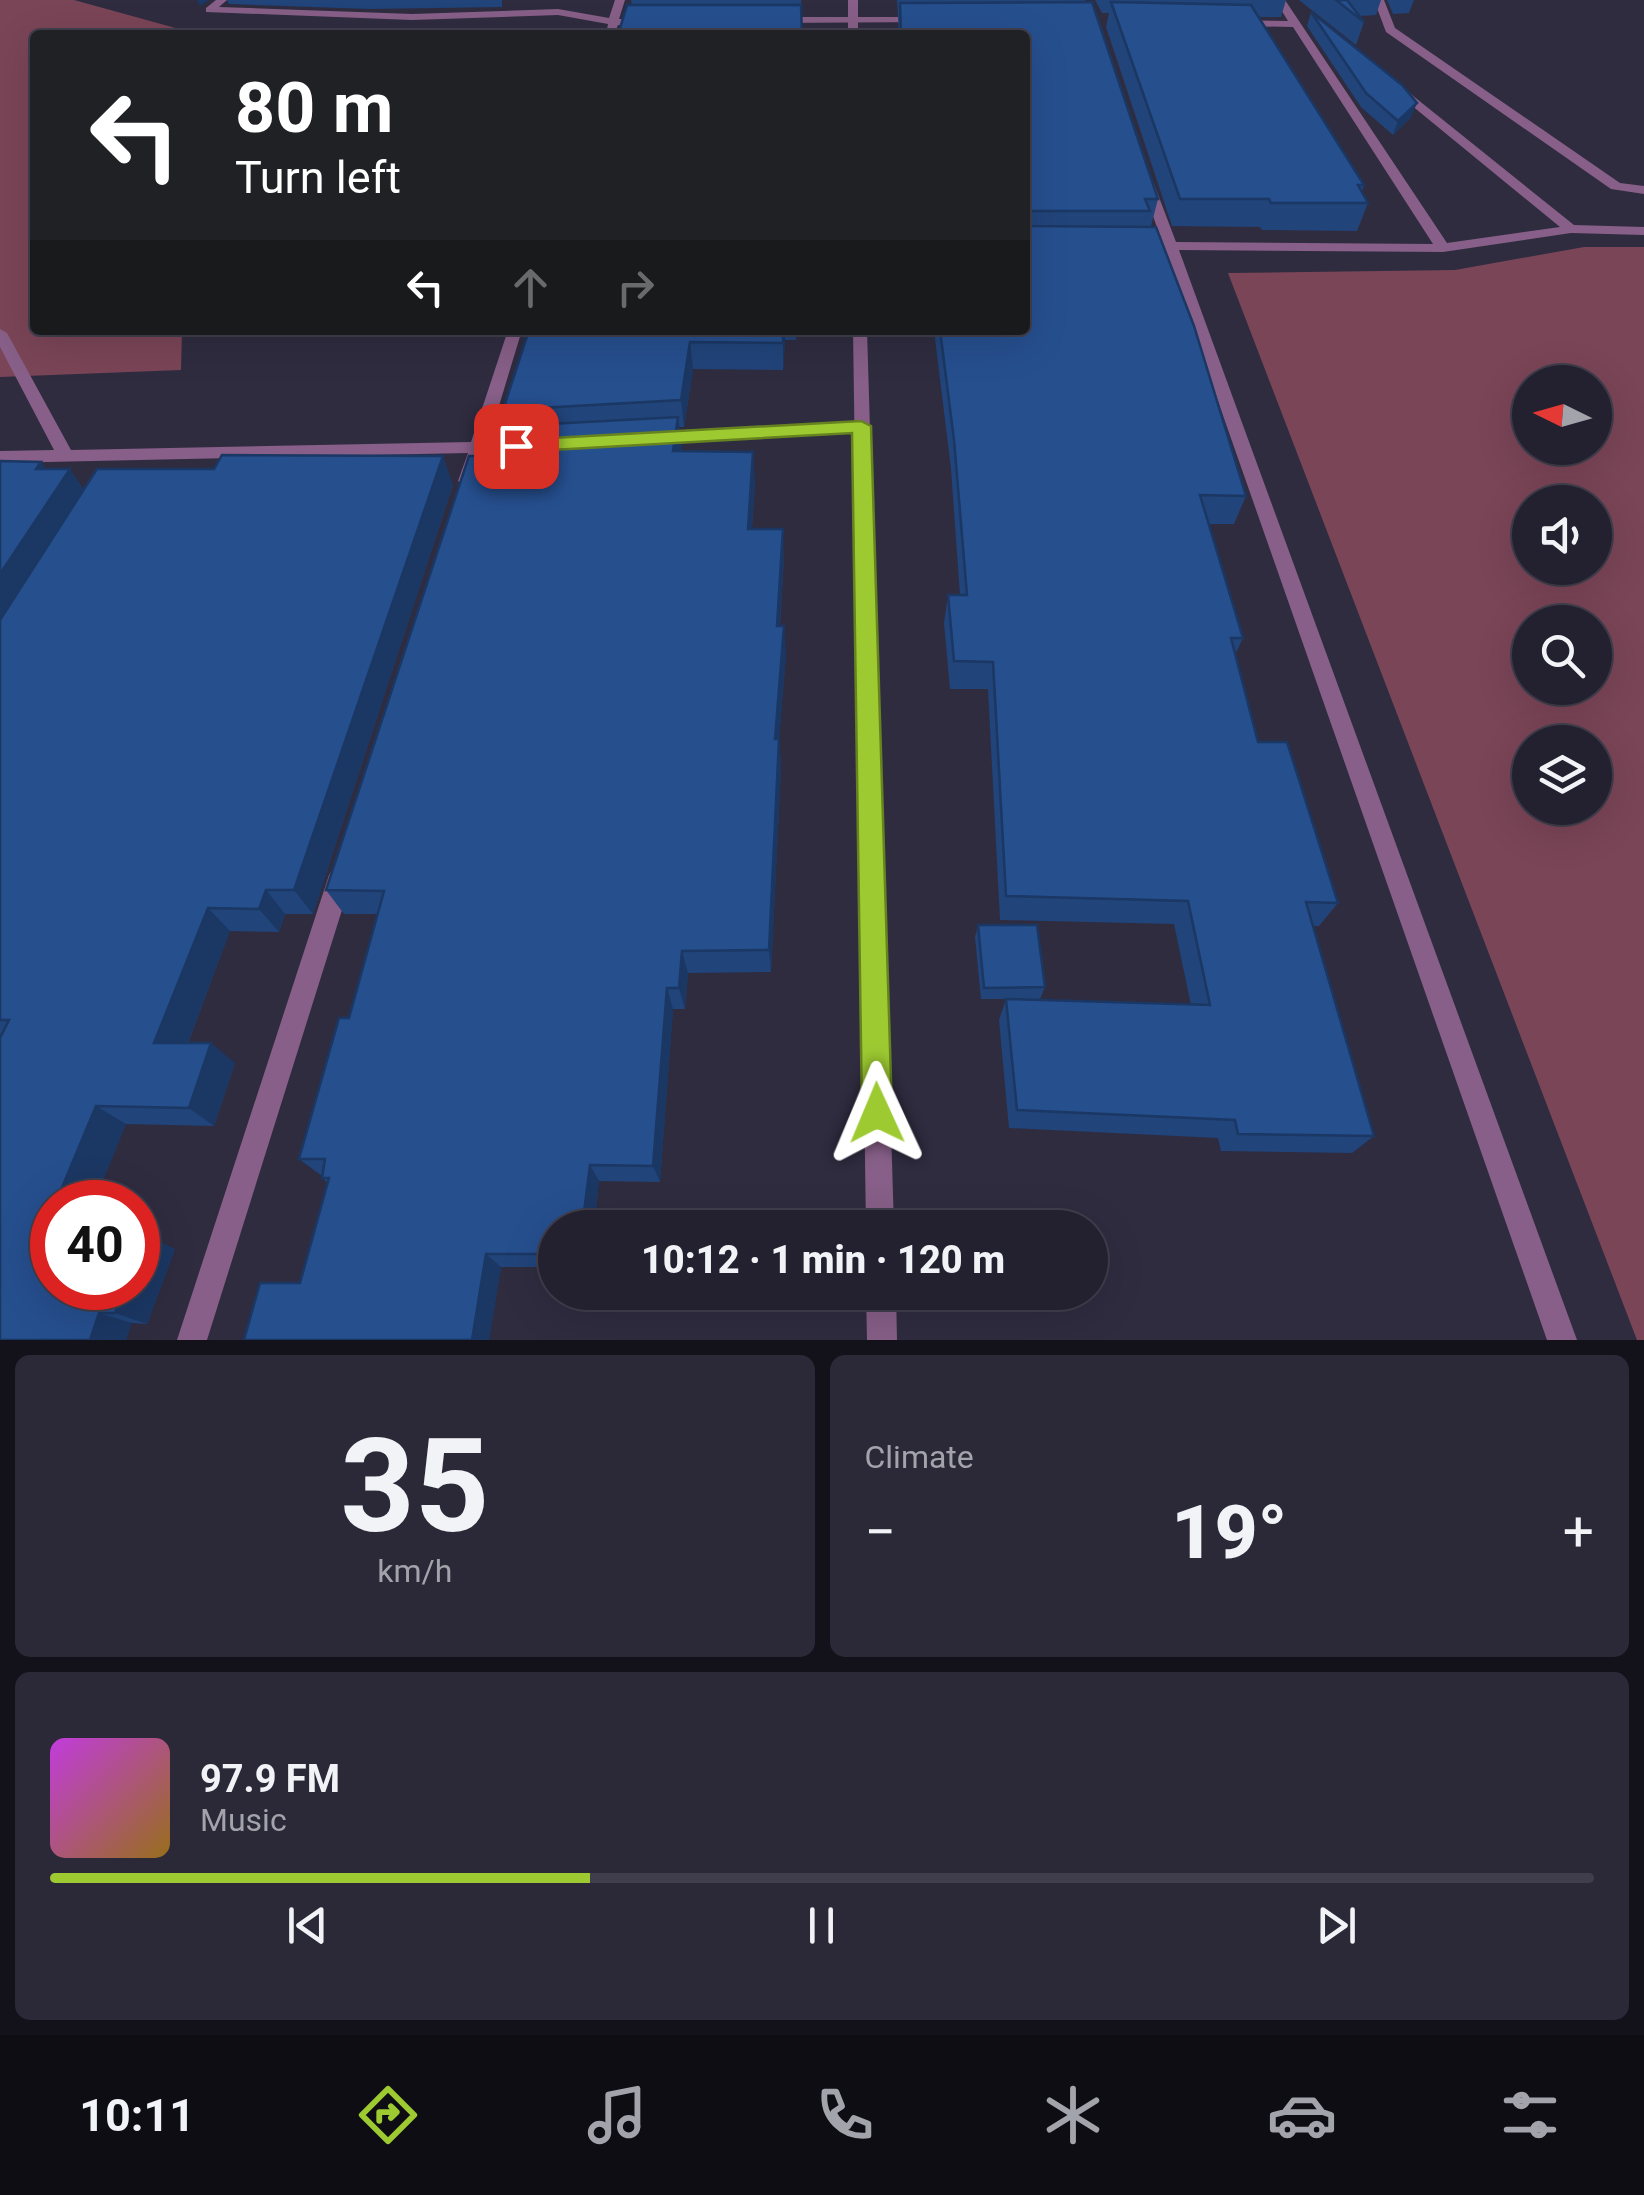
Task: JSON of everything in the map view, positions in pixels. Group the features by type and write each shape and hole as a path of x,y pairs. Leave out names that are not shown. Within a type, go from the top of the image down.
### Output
{"street":[{"path":"222,0 210,10 412,17 558,12 614,22 654,22"},
{"path":"412,17 425,0"},
{"path":"612,30 620,0"},
{"path":"853,0 853,30"},
{"path":"1284,0 1294,24 1443,248"},
{"path":"1284,0 1317,24"},
{"path":"1378,0 1390,30 1616,186 1644,190"},
{"path":"753,21 946,20"},
{"path":"1215,22 1294,24"},
{"path":"1392,84 1571,229"},
{"path":"1144,171 1562,1340"},
{"path":"1132,246 1443,248 1571,229 1644,231"},
{"path":"0,332 64,453"},
{"path":"459,505 513,335"},
{"path":"860,335 880,1210"},
{"path":"631,440 861,426"},
{"path":"0,456 64,453 124,464 516,446"},
{"path":"192,1340 350,846"},
{"path":"881,1310 882,1340"}],"shaded area":[{"path":"0,0 74,0 183,30 30,30 30,335 182,335 181,370 0,377"},
{"path":"1584,247 1644,247 1644,1340 1637,1340 1228,273 1455,270"}],"building":[{"path":"1336,0 1347,0 1364,22"},
{"path":"1092,2 1158,199 1145,199 1150,211 1030,211 1030,30 901,30 900,3"},
{"path":"1111,2 1251,5 1364,185 1358,185 1368,203 1180,199"},
{"path":"627,5 801,5 802,30 620,30"},
{"path":"1311,12 1402,85 1417,103 1398,121 1366,93"},
{"path":"1030,226 1156,227 1194,326 1246,496 1200,495 1243,638 1231,638 1258,742 1287,742 1338,903 1306,902 1374,1136 1238,1134 1235,1120 1017,1110 1006,999 1210,1005 1188,901 1006,896 993,662 954,661 948,595 967,595 941,335 1030,335"},
{"path":"527,335 783,335 783,343 690,342 681,400 503,410"},
{"path":"678,417 673,451 753,452 748,529 783,529 777,626 784,626 775,739 779,739 769,950 682,951 679,988 667,988 653,1166 590,1165 584,1210 538,1210 538,1254 486,1254 472,1340 244,1340 260,1283 300,1283 329,1178 322,1178 325,1159 299,1159 339,1018 349,1018 384,891 326,890 469,456 487,456 496,427"},
{"path":"222,455 443,456 294,890 266,890 259,909 208,908 154,1043 211,1043 189,1108 96,1106 65,1180 30,1180 30,1310 116,1310 115,1313 99,1313 90,1340 0,1340 0,1038 9,1020 0,1020 0,620 97,469 214,469"},
{"path":"0,461 41,462 36,469 70,469 0,574"},
{"path":"978,925 1037,925 1045,987 984,988"}],"route":[{"path":"516,446 861,426 877,1113"}]}
